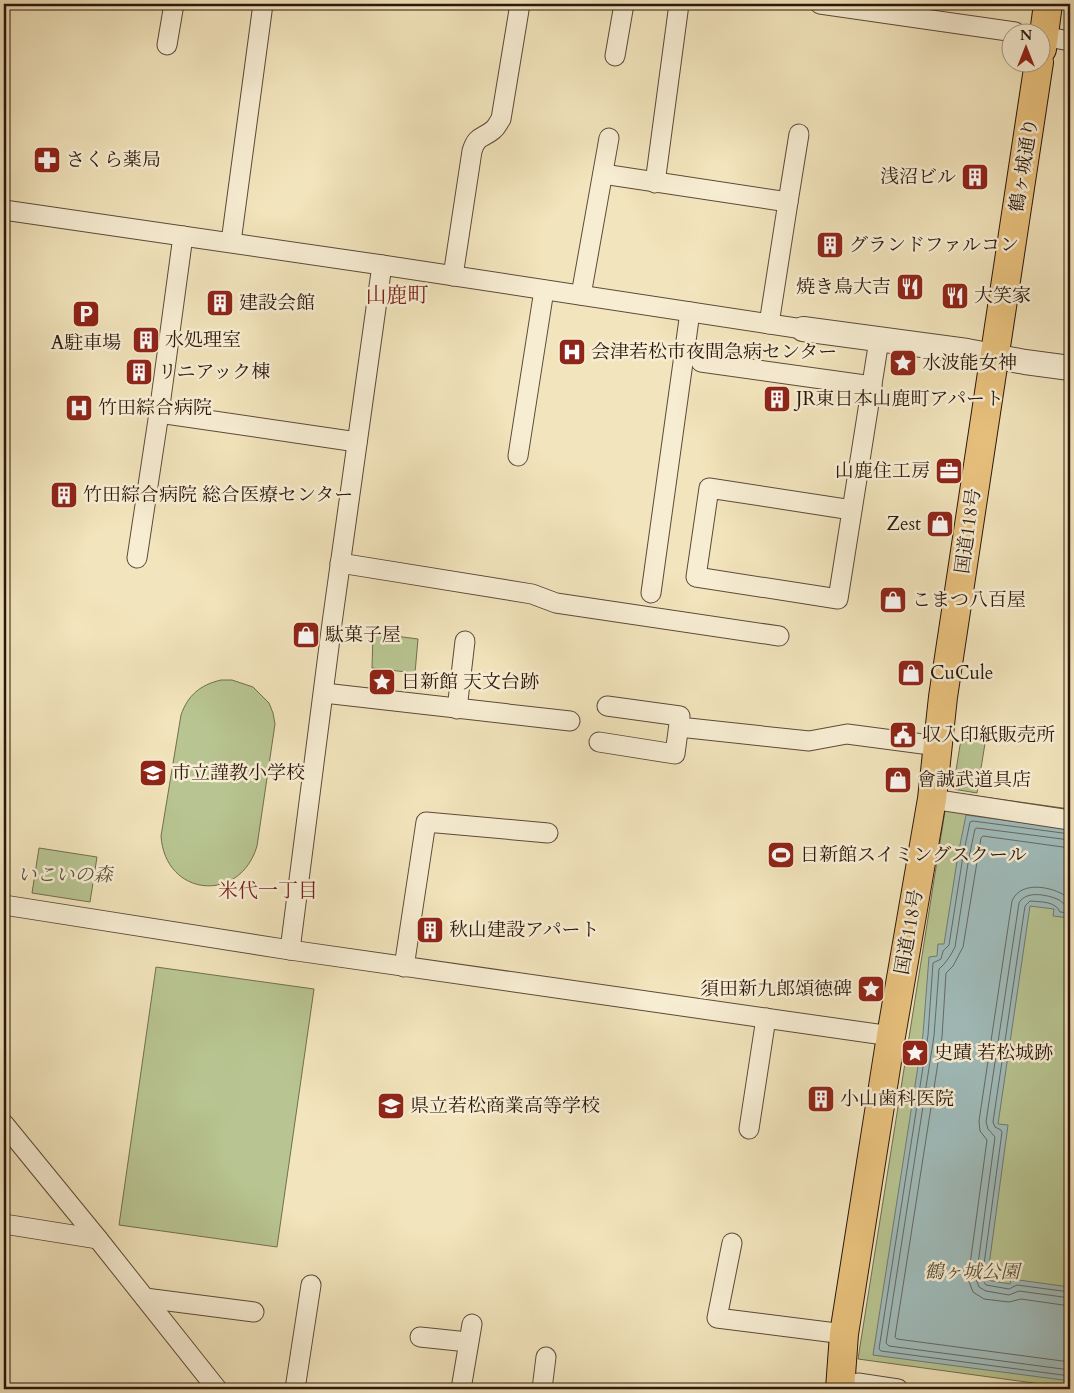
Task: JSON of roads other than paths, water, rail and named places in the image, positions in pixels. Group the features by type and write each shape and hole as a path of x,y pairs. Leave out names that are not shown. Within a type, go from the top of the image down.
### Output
{"highway":[{"name":"鶴ヶ城通り","path":"1045,22 1048,4"},
{"name":"鶴ヶ城通り","path":"994,356 1038,72"},
{"name":"国道118号","path":"849,1386 844,1334 891,1036 932,798 943,697 994,356"}],"street":[{"path":"167,45 174,4"},
{"path":"231,242 263,4"},
{"path":"453,276 472,151 477,140 497,127 501,119 520,4"},
{"path":"615,56 624,4"},
{"path":"655,183 680,4"},
{"path":"830,4 869,7 1002,30"},
{"path":"1052,44 1070,41"},
{"path":"770,324 799,134"},
{"path":"581,295 609,138"},
{"path":"603,174 788,202"},
{"path":"4,210 231,242 1070,368"},
{"path":"137,558 183,236"},
{"path":"290,950 340,564 382,265"},
{"path":"518,456 544,290"},
{"path":"651,593 690,312"},
{"path":"852,510 709,488 696,577 838,599 879,340"},
{"path":"701,362 872,386"},
{"path":"159,413 357,442"},
{"path":"340,564 532,594 556,603 779,636"},
{"path":"457,709 465,641"},
{"path":"324,693 570,721"},
{"path":"599,742 674,754 680,716 607,706"},
{"path":"679,727 809,741 847,734 938,746"},
{"path":"932,798 1070,820"},
{"path":"404,967 426,822 548,833"},
{"path":"4,905 404,967 891,1036"},
{"path":"749,1129 766,1018"},
{"path":"4,1124 217,1389"},
{"path":"4,1224 98,1239"},
{"path":"732,1243 718,1318 844,1334"},
{"path":"295,1389 311,1285"},
{"path":"145,1298 254,1312"},
{"path":"420,1337 470,1333 461,1389"},
{"path":"542,1389 546,1357"},
{"path":"849,1386 898,1389"}],"water":[{"name":"鶴ヶ城公園","path":"966,815 1070,829 1070,918 1053,916 1054,909 1030,906 998,1124 1008,1125 987,1280 1010,1284 1011,1279 1070,1287 1070,1381 873,1355 923,1034 929,957 937,956 938,944 944,944"}],"place":[{"name":"さくら薬局","path":"47,160"},
{"name":"浅沼ビル","path":"975,177"},
{"name":"グランドファルコン","path":"830,245"},
{"name":"焼き鳥大吉","path":"910,287"},
{"name":"大笑家","path":"955,296"},
{"name":"建設会館","path":"220,303"},
{"name":"A駐車場","path":"86,314"},
{"name":"水処理室","path":"146,340"},
{"name":"会津若松市夜間急病センター","path":"572,352"},
{"name":"水波能女神","path":"903,363"},
{"name":"リニアック棟","path":"139,372"},
{"name":"JR東日本山鹿町アパート","path":"777,399"},
{"name":"竹田綜合病院","path":"79,408"},
{"name":"山鹿住工房","path":"949,471"},
{"name":"竹田綜合病院 総合医療センター","path":"64,495"},
{"name":"Zest","path":"940,524"},
{"name":"こまつ八百屋","path":"893,600"},
{"name":"駄菓子屋","path":"306,635"},
{"name":"CuCule","path":"911,673"},
{"name":"日新館 天文台跡","path":"382,682"},
{"name":"収入印紙販売所","path":"903,735"},
{"name":"市立謹教小学校","path":"153,773"},
{"name":"會誠武道具店","path":"898,780"},
{"name":"日新館スイミングスクール","path":"781,855"},
{"name":"秋山建設アパート","path":"430,930"},
{"name":"須田新九郎頌徳碑","path":"871,989"},
{"name":"史蹟 若松城跡","path":"915,1053"},
{"name":"小山歯科医院","path":"821,1099"},
{"name":"県立若松商業高等学校","path":"391,1106"}],"district":[{"name":"山鹿町","path":"397,295"},
{"name":"米代一丁目","path":"268,890"}],"park label":[{"name":"いこいの森","path":"65,875"}]}
